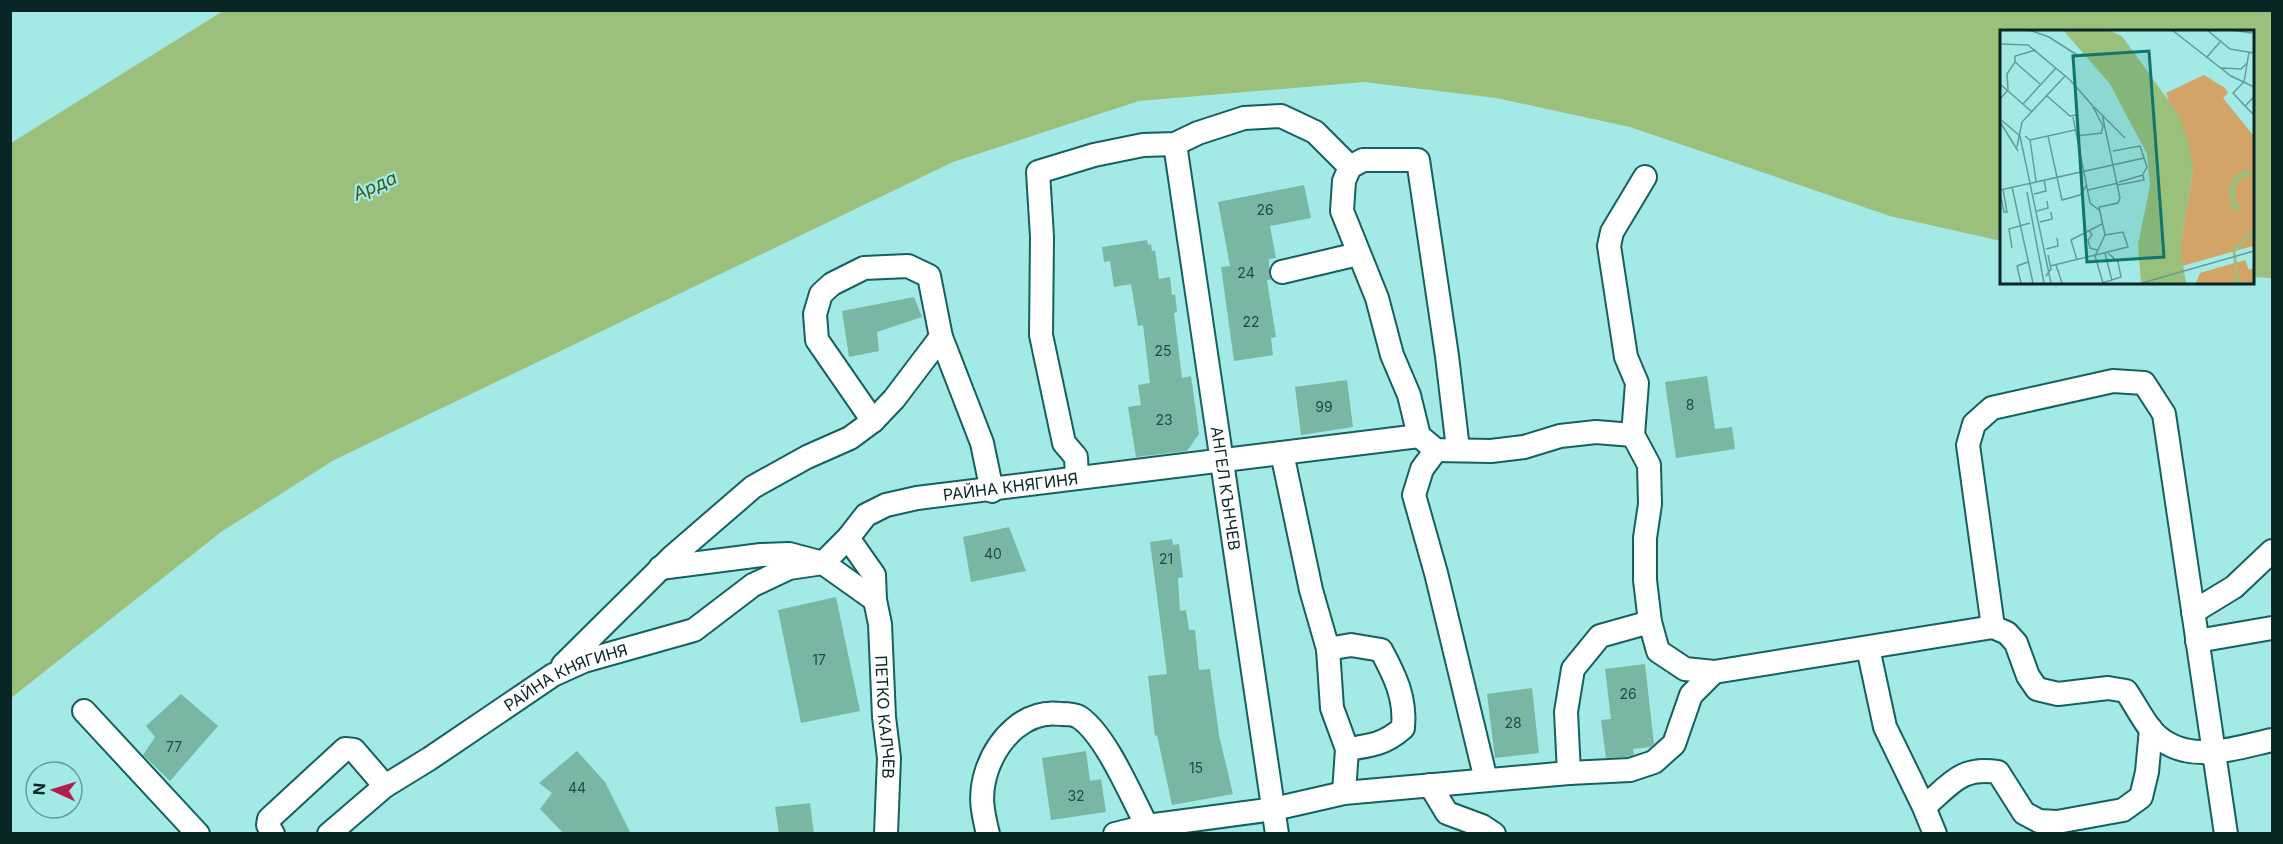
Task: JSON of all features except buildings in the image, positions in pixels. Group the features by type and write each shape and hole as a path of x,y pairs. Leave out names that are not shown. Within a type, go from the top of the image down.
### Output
{"street":[{"path":"1077,478 1076,457 1064,443 1041,335 1042,237 1038,172 1094,155 1143,145 1175,144 1198,133 1244,118 1281,116 1315,132 1350,167"},
{"name":"АНГЕЛ КЪНЧЕВ","path":"1175,144 1277,834"},
{"path":"1438,445 1409,395 1392,355 1377,298 1342,211 1344,181 1350,167 1363,160 1418,160 1447,356 1438,445 1422,470 1414,495 1436,573 1486,780"},
{"path":"1645,177 1612,232 1609,246 1626,357 1637,384 1632,435 1649,465 1650,504 1645,538 1644,580 1650,622 1658,651 1685,669 1714,672 1993,627 2007,633 2016,643 2028,676 2037,689 2058,693 2108,688 2126,692 2151,729 2164,742 2183,751 2214,753 2272,740"},
{"path":"1282,272 1358,254"},
{"path":"873,421 817,340 815,314 820,294 832,284 864,268 908,266 929,276 941,337 981,443 992,491"},
{"path":"553,675 660,568 753,486 807,457 850,438 873,421 894,399 941,337"},
{"path":"1993,627 1968,445 1974,424 1992,408 2113,381 2144,383 2164,414 2226,834"},
{"name":"РАЙНА КНЯГИНЯ","path":"329,834 385,786 553,675 584,661 694,630 753,585 789,568 823,563 848,538 866,515 886,505 917,498 992,491 1077,478 1282,453 1438,445 1491,451 1524,447 1560,436 1596,432 1632,435"},
{"path":"1282,453 1311,590 1328,649 1332,708 1347,749 1344,793"},
{"name":"ПЕТКО КАЛЧЕВ","path":"848,538 874,575 874,600 880,624 884,717 889,758 886,834"},
{"path":"2193,612 2234,587 2272,551"},
{"path":"660,568 761,555 789,554 823,563 874,600"},
{"path":"1569,773 1566,712 1573,669 1600,636 1650,622"},
{"path":"2197,640 2272,628"},
{"path":"1328,649 1351,645 1381,650 1401,692 1404,712 1403,728 1391,738 1370,746 1347,749"},
{"path":"1868,648 1885,727 1935,834"},
{"path":"1115,834 1147,826 1274,809 1344,793 1569,773 1630,770 1654,762 1674,744 1691,695 1714,672"},
{"path":"84,711 198,834"},
{"path":"988,834 981,806 987,770 1005,736 1031,716 1049,712 1077,716 1098,734 1147,826"},
{"path":"1924,807 1964,773 1982,770 1998,772 2024,813 2039,820 2057,822 2123,810 2140,797 2147,772 2151,729"},
{"path":"273,834 268,825 269,819 345,749 354,750 385,786"},
{"path":"1430,785 1447,813 1482,826 1494,834"}],"water":[{"name":"Арда","path":"223,11 2272,11 2272,278 2253,277 2253,30 2000,30 2000,241 1890,216 1630,127 1496,98 1364,82 1139,101 953,162 334,460 221,532 11,698 11,143"}]}
